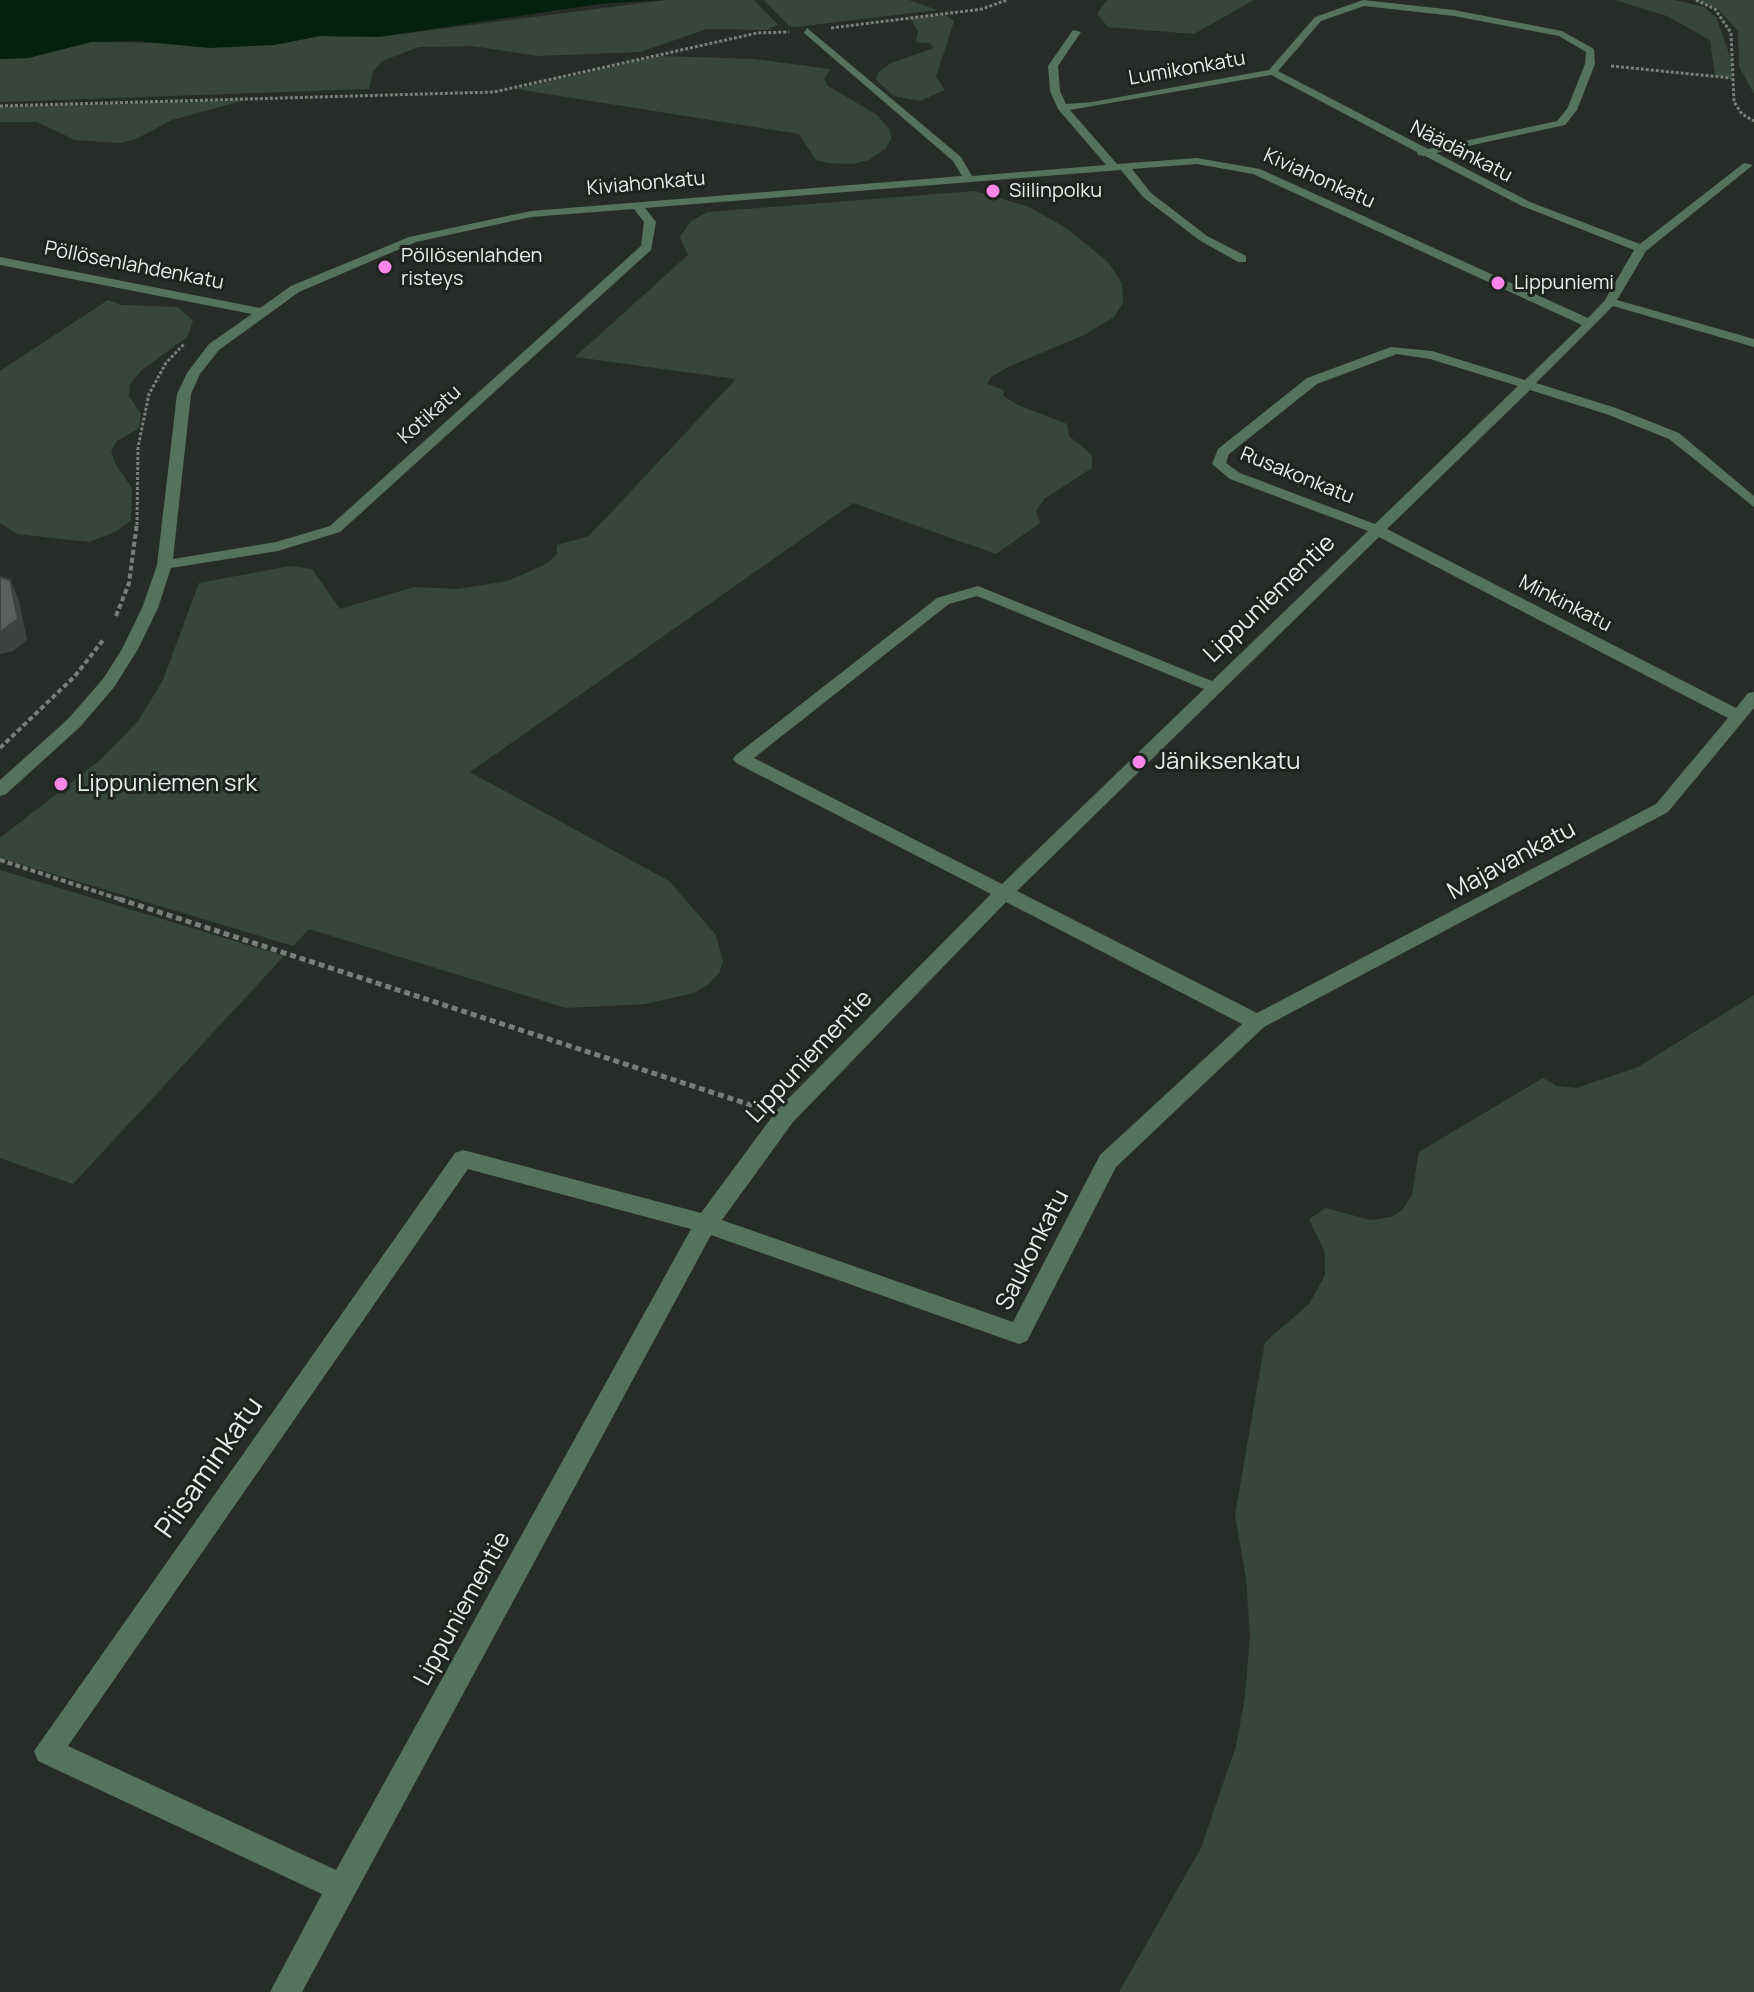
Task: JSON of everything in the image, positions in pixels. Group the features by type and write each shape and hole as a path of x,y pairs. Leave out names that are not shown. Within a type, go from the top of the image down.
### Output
{"street":[{"name":"Lumikonkatu","path":"1062,107 1092,105 1272,72 1318,19 1363,3 1381,2 1562,34 1591,51 1590,64"},
{"path":"807,31 957,159 969,179"},
{"path":"1076,32 1053,66 1055,91 1062,107 1147,195 1203,238 1242,259"},
{"path":"1422,153 1561,123 1572,110 1590,64"},
{"name":"Näädänkatu","path":"1272,72 1422,153 1526,204 1641,249"},
{"name":"Kiviahonkatu","path":"0,790 74,723 109,682 137,636 165,565 184,394 194,373 214,347 261,312 334,270 413,239 531,214 1197,161 1256,171 1590,324"},
{"path":"1641,249 1748,165"},
{"name":"Kotikatu","path":"165,565 278,546 335,529 647,247 650,222 637,205"},
{"name":"Lippuniementie","path":"285,1992 706,1224 785,1116 1003,894 1375,529 1590,324 1610,302 1641,249"},
{"name":"Pöllösenlahdenkatu","path":"0,261 261,312"},
{"path":"1610,302 1662,314 1754,343"},
{"name":"Rusakonkatu","path":"1375,529 1235,476 1219,464 1223,452 1312,381 1396,350 1432,355 1526,384"},
{"path":"1526,384 1674,436 1754,503"},
{"name":"Minkinkatu","path":"1375,529 1736,715"},
{"path":"1215,688 978,591 943,601 742,759 1257,1022"},
{"name":"Majavankatu","path":"1257,1022 1662,808 1754,697"},
{"name":"Saukonkatu","path":"706,1224 1019,1334 1108,1161 1257,1022"},
{"name":"Piisaminkatu","path":"342,1888 48,1751 463,1159 706,1224"}],"path":[{"path":"0,106 494,92 757,33 807,31 982,9 1007,0"},
{"path":"1696,0 1715,9 1731,33 1734,102 1742,114 1754,121"},
{"path":"1590,64 1731,78"},
{"path":"114,621 129,583 137,537 138,447 149,394 166,363 193,335"},
{"path":"0,748 75,676 109,634"},
{"path":"0,860 785,1116"}],"shaded area":[{"path":"0,0 662,0 599,4 378,37 320,36 274,45 210,48 136,41 91,42 28,58 0,59"},
{"path":"666,0 754,0 778,25 767,30 707,29 640,52 538,56 472,46 419,47 382,61 373,71 369,89 0,102 0,59 28,58 91,42 274,45 320,36 378,37"},
{"path":"764,0 909,0 937,10 796,27 789,26"},
{"path":"1107,0 1254,0 1194,34 1108,27 1097,14"},
{"path":"1615,0 1674,0 1704,7 1716,17 1731,59 1731,78 1715,76 1710,40 1667,16"},
{"path":"1697,0 1754,0 1754,94 1739,66 1738,31 1717,8"},
{"path":"945,15 954,21 936,77 945,90 920,101 894,96 876,80 878,73 891,63 934,48 929,43 916,42 918,31 911,19"},
{"path":"660,56 754,59 830,69 824,79 828,86 877,115 890,130 891,139 886,148 869,160 852,164 828,163 816,160 799,134 516,89"},
{"path":"245,100 172,120 136,139 121,143 75,140 37,122 0,122 0,107"},
{"path":"975,191 1029,207 1066,228 1108,262 1122,283 1123,303 1114,317 1084,335 1010,366 991,377 987,384 1004,390 1003,396 1018,405 1067,424 1069,436 1092,455 1092,468 1044,499 1036,511 1040,523 996,554 853,503 470,772 669,881 716,935 723,961 719,973 709,984 694,993 645,1004 566,1008 309,929 293,946 0,858 0,838 100,760 138,721 163,680 199,583 290,566 312,569 340,609 414,587 457,589 508,581 546,564 557,554 557,545 589,536 736,379 575,357 688,255 680,237 691,221 708,212"},
{"path":"108,300 122,305 178,307 193,321 187,337 142,370 130,384 129,396 141,414 139,428 117,441 111,451 116,465 132,488 131,520 117,531 89,542 17,534 0,523 0,371"},
{"path":"0,870 284,956 73,1184 0,1158"},
{"path":"1754,995 1754,1992 1119,1992 1201,1848 1236,1746 1245,1697 1250,1636 1246,1578 1235,1515 1265,1342 1309,1304 1325,1275 1325,1252 1309,1219 1326,1208 1370,1220 1392,1217 1403,1209 1412,1195 1419,1152 1543,1078 1557,1086 1577,1088 1638,1067"}],"building":[{"path":"0,577 10,580 18,619 0,631"}],"place":[{"name":"Siilinpolku","path":"993,191"},
{"name":"Pöllösenlahden risteys","path":"385,267"},
{"name":"Lippuniemi","path":"1498,283"},
{"name":"Jäniksenkatu","path":"1139,762"},
{"name":"Lippuniemen srk","path":"61,784"}]}
